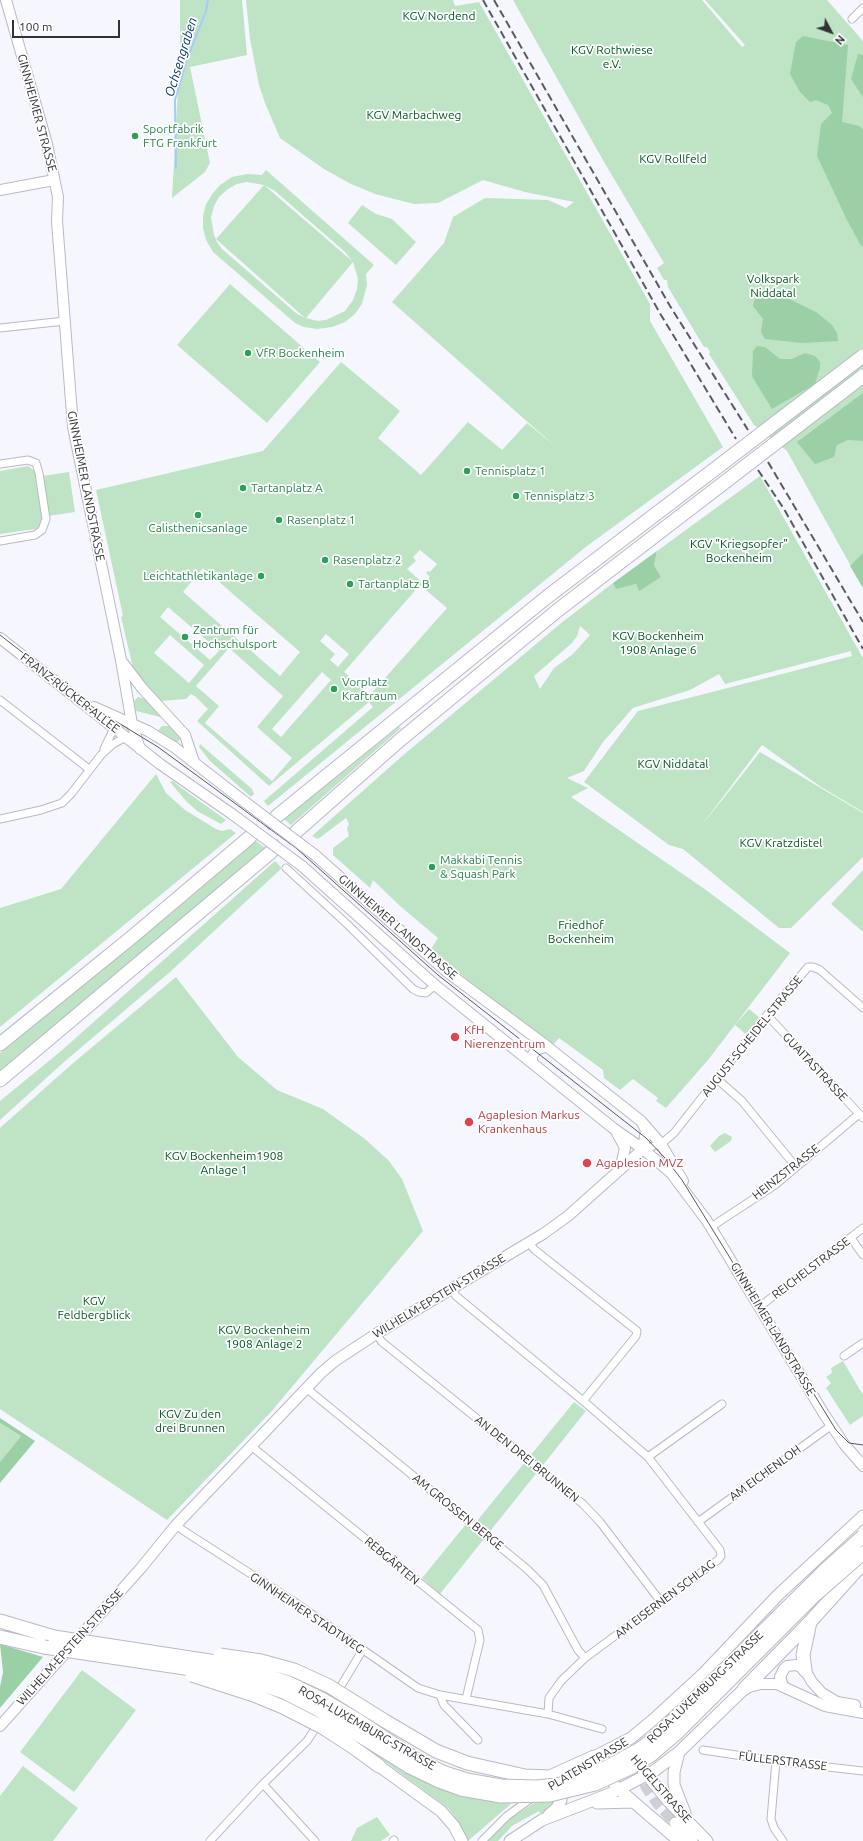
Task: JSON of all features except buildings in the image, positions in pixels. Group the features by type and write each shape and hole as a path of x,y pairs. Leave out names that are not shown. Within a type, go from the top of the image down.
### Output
{"highway":[{"path":"277,816 548,597 863,356"},
{"path":"297,831 400,740 558,610 863,376"},
{"path":"0,1044 132,937 250,837"},
{"path":"0,1080 271,852"},
{"name":"ROSA-LUXEMBURG-STRASSE","path":"0,1621 54,1637 228,1664 289,1683 356,1719 416,1758 445,1773 467,1780 501,1786 536,1787 556,1785 576,1780 607,1767 634,1752 656,1737 826,1569 863,1536"},
{"name":"ROSA-LUXEMBURG-STRASSE","path":"0,1637 44,1647 225,1674 284,1692 317,1709 410,1767 439,1781 461,1789 502,1796 534,1796 562,1793 612,1777 632,1767 657,1750 678,1732 815,1595 863,1553"},
{"path":"745,1688 810,1622 863,1563"},
{"path":"805,1670 803,1655 810,1622"},
{"path":"156,1652 227,1655 261,1661 294,1670 329,1686 436,1752 467,1763 525,1776 553,1780 594,1757"},
{"path":"166,1665 254,1695 283,1707 322,1727 380,1766"}],"main road":[{"name":"GINNHEIMER STRASSE","path":"6,0 45,137 54,183"},
{"path":"0,190 54,183"},
{"name":"GINNHEIMER LANDSTRASSE","path":"54,183 58,196 57,214 73,427 121,660 132,724 140,749 302,866 435,985 614,1128 644,1148 671,1173 693,1200"},
{"name":"FRANZ-RÜCKER-ALLEE","path":"0,638 77,697 140,749"},
{"name":"GINNHEIMER LANDSTRASSE","path":"121,660 152,699 185,735 194,762"},
{"path":"114,728 132,696 136,693 152,699"},
{"name":"GINNHEIMER LANDSTRASSE","path":"77,697 100,710 132,724 168,743 194,762 315,856 441,968 547,1046 641,1121 661,1144 693,1200 760,1306 832,1425 863,1471"},
{"path":"532,1063 532,1056 536,1050 547,1046"},
{"path":"641,1121 646,1130 644,1148"},
{"path":"614,1128 624,1145 620,1170"},
{"name":"WILHELM-EPSTEIN-STRASSE","path":"0,1726 251,1446 306,1388 335,1361 376,1334 529,1243 568,1216 644,1148"},
{"name":"GINNHEIMER LANDSTRASSE","path":"854,1456 863,1466"},
{"name":"PLATENSTRASSE","path":"594,1757 614,1750 654,1720 689,1687 795,1578 863,1516"},
{"path":"774,1614 795,1578"},
{"path":"783,1686 780,1680 781,1674 787,1666 797,1665 805,1670 816,1688 828,1697 837,1702 863,1706"},
{"path":"542,1820 620,1790 647,1775 679,1752 745,1688 771,1683 783,1686 825,1706 863,1713"},
{"name":"HÜGELSTRASSE","path":"679,1841 658,1821 633,1802 610,1779 608,1771 614,1750 631,1754 647,1775 707,1841"},
{"path":"679,1752 674,1772 674,1785 681,1806 690,1822"},
{"path":"380,1766 441,1811 454,1826 462,1841"},
{"path":"510,1841 542,1820 560,1804 561,1793 553,1780"},
{"path":"583,1804 633,1802"},
{"path":"675,1823 692,1841"}],"street":[{"path":"852,19 863,8"},
{"path":"0,328 65,321"},
{"path":"0,464 28,460 36,463 46,519 42,530 35,535 0,541"},
{"path":"0,700 89,769"},
{"path":"101,755 114,728"},
{"path":"0,819 57,806 71,794 101,755 113,744 126,737"},
{"name":"GINNHEIMER LANDSTRASSE","path":"286,868 347,924 413,989 426,993 435,985"},
{"name":"AUGUST-SCHEIDEL-STRASSE","path":"661,1144 678,1128 804,970 810,966 820,970 863,1008"},
{"name":"GUAITASTRASSE","path":"767,1015 861,1116"},
{"path":"717,1079 742,1101 796,1167"},
{"name":"HEINZSTRASSE","path":"711,1227 775,1185 861,1116"},
{"path":"644,1148 661,1144"},
{"name":"REICHELSTRASSE","path":"760,1306 863,1228"},
{"path":"851,1238 863,1256"},
{"path":"529,1243 535,1250 636,1330 636,1336 583,1401"},
{"name":"AM EISERNEN SCHLAG","path":"452,1289 456,1296 648,1457 720,1550 721,1556 585,1658 561,1681 552,1692 549,1698 548,1714"},
{"name":"AN DEN DREI BRUNNEN","path":"376,1334 382,1342 583,1504 600,1522 661,1602"},
{"path":"844,1356 863,1343"},
{"name":"AM GROSSEN BERGE","path":"306,1388 528,1569 543,1585 578,1650 585,1658"},
{"path":"648,1457 722,1404"},
{"name":"AM EICHENLOH","path":"698,1522 832,1425"},
{"name":"REBGÄRTEN","path":"251,1446 478,1630 480,1640 466,1699"},
{"name":"GINNHEIMER STADTWEG","path":"179,1527 293,1601 362,1651 418,1688 440,1695 548,1714 602,1728"},
{"path":"211,1840 263,1784 307,1741 362,1651"},
{"path":"440,1695 444,1705 478,1740"},
{"name":"FÜLLERSTRASSE","path":"703,1750 776,1761 863,1771"},
{"path":"776,1761 771,1819 774,1828 783,1841"},
{"name":"PLATENSTRASSE","path":"482,1841 507,1816 553,1780"},
{"path":"263,1784 315,1841"}],"green space":[{"path":"180,0 242,0 247,55 190,67 210,163 205,172 172,198 180,51"},
{"path":"246,0 453,0 455,6 479,2 650,304 650,321 723,447 587,546 268,806 264,801 373,707 369,702 269,786 197,721 208,709 196,697 191,694 186,699 161,701 134,672 121,617 123,616 96,490 263,451 341,362 400,411 378,438 421,475 468,422 502,450 527,423 556,447 392,302 444,243 453,217 485,198 548,200 566,208 574,202 525,192 483,180 438,203 414,204 375,194 349,183 324,169 280,138 259,85 250,39","holes":["420,550 437,564 430,572 428,571 426,573 430,577 424,584 407,569 416,561 413,557","203,568 300,652 280,676 183,592","420,585 447,608 370,695 344,672","168,607 219,651 210,660 160,617","326,634 349,654 338,667 330,660 335,654 320,641","170,635 204,665 189,683 154,653","229,648 283,696 257,727 292,758 272,781 205,723 219,706 196,686","322,672 331,680 281,737 272,729"]},
{"path":"513,0 702,0 742,47 745,45 705,0 827,0 863,41 863,588 787,451 754,425 709,354 710,352 707,347 704,347 668,287 667,280 664,280 657,268 664,263 604,162"},
{"path":"803,36 848,45 842,122 859,126 863,129 863,247 847,220 817,156 821,124 832,113 828,105 816,100 810,102 800,92 790,74 796,42"},
{"path":"858,54 863,55 863,97 851,79"},
{"path":"266,170 374,265 366,274 367,285 362,304 355,314 345,322 332,327 317,329 304,327 295,323 213,252 206,240 203,228 203,216 206,204 213,193 220,185 232,177 247,174 262,175","holes":["247,182 264,185 216,239 305,318 296,313 222,249 217,242 214,235 211,217 214,206 219,197 228,189 237,184","264,185 275,191 345,252 352,261","353,262 358,279 357,289 353,300 345,311 326,320 318,321 306,318"]},
{"path":"362,205 376,214 392,219 416,242 396,265 348,223"},
{"name":"VfR Bockenheim","path":"230,284 320,362 267,423 177,345"},
{"path":"764,294 781,295 816,312 832,325 837,333 838,341 803,343 765,339 761,332 763,319 753,306 754,301 758,296"},
{"path":"757,346 765,347 780,359 792,359 805,353 815,356 820,362 820,368 815,384 772,409 752,376 753,351"},
{"path":"863,393 863,441 848,440 837,445 834,457 815,464 797,442"},
{"path":"28,466 36,472 42,520 40,526 35,529 0,534 0,471"},
{"path":"69,472 75,512 48,516 43,476"},
{"path":"760,476 863,658 863,812 821,787 762,745 699,829 760,752 863,813 863,857 791,928 779,928 683,849 669,845 584,782 638,711 852,656 851,651 725,684 719,674 690,690 633,708 603,742 584,771 567,778 588,788 571,797 706,890 790,953 708,1060 666,1108 656,1101 658,1098 633,1079 620,1090 604,1078 603,1070 559,1038 554,1044 478,989 431,949 438,938 400,906 373,880 370,888 333,855 333,848 349,836 347,829 349,824 346,818 318,839 312,836 401,757 560,624 613,583 617,588 636,584 639,590 661,577 654,565 657,551","holes":["580,626 590,635 573,654 554,668 540,689 534,676 572,643 577,636"]},
{"path":"657,551 654,565 661,577 639,591 636,584 616,589 613,583"},
{"path":"863,553 863,588 850,566"},
{"path":"138,697 146,699 168,719 136,711 134,701"},
{"path":"162,726 174,726 182,737 176,744 157,732"},
{"path":"399,727 401,728 291,825 284,819"},
{"path":"200,744 252,789 254,794 251,797 210,761 199,747"},
{"path":"156,774 166,793 185,810 216,829 222,831 230,829 236,833 0,1027 0,908 61,889"},
{"path":"173,781 226,820 221,824 197,811 186,801 170,782"},
{"path":"256,841 265,848 0,1071 0,1053 174,911"},
{"path":"275,861 282,868 170,972 64,1062 0,1120 0,1101 61,1051"},
{"path":"863,870 863,932 831,904"},
{"path":"176,977 238,1057 277,1090 323,1109 365,1139 389,1161 402,1179 423,1231 270,1413 167,1520 0,1409 0,1128 72,1064"},
{"path":"749,1009 760,1018 747,1035 735,1025"},
{"path":"725,1133 732,1137 731,1141 715,1152 710,1146 719,1136"},
{"path":"843,1361 863,1395 863,1416 850,1425 826,1388 831,1383 826,1377 832,1373 831,1368"},
{"path":"574,1402 586,1411 440,1594 422,1578 467,1523 472,1527"},
{"path":"0,1418 35,1441 0,1483 0,1462 21,1436 0,1423"},
{"path":"0,1423 21,1436 0,1462"},
{"path":"0,1644 43,1657 0,1708 0,1687 3,1672"},
{"path":"82,1670 136,1710 74,1792 20,1752"},
{"path":"370,1748 500,1802 512,1803 468,1841 458,1821 448,1808 369,1750"},
{"path":"23,1766 78,1808 53,1841 0,1841 0,1796"},
{"path":"558,1799 550,1809 540,1814 539,1811 512,1826 498,1841 487,1841 511,1818 534,1803"},
{"path":"377,1817 390,1835 381,1841 351,1841 357,1828"}],"waterway":[{"name":"Ochsengraben","path":"176,168 175,100 186,62 206,11 208,0"}],"tunnel":[{"path":"250,837 277,816"},
{"path":"271,852 297,831"},
{"path":"643,1768 642,1776 646,1787 657,1803 675,1823"}],"tram line":[{"path":"0,635 94,708 158,747 296,848 438,975 646,1138 665,1158 682,1180 836,1430 849,1443 863,1445"}],"railway":[{"path":"483,0 661,315 736,439"},
{"path":"494,0 670,306 748,430"},
{"path":"768,462 863,622"},
{"path":"758,470 784,509 863,649"}],"place":[{"name":"Sportfabrik FTG Frankfurt","path":"135,136"},
{"name":"VfR Bockenheim","path":"248,353"},
{"name":"Tennisplatz 1","path":"467,471"},
{"name":"Tartanplatz A","path":"243,488"},
{"name":"Tennisplatz 3","path":"516,496"},
{"name":"Calisthenicsanlage","path":"198,515"},
{"name":"Rasenplatz 1","path":"279,520"},
{"name":"Rasenplatz 2","path":"325,560"},
{"name":"Leichtathletikanlage","path":"261,576"},
{"name":"Tartanplatz B","path":"350,584"},
{"name":"Zentrum für Hochschulsport","path":"185,637"},
{"name":"Vorplatz Kraftraum","path":"334,689"},
{"name":"Makkabi Tennis & Squash Park","path":"432,867"},
{"name":"KfH Nierenzentrum","path":"455,1037"},
{"name":"Agaplesion Markus Krankenhaus","path":"469,1122"},
{"name":"Agaplesion MVZ","path":"587,1163"}],"park label":[{"name":"KGV Nordend","path":"439,16"},
{"name":"KGV Rothwiese e.V.","path":"612,57"},
{"name":"KGV Marbachweg","path":"414,115"},
{"name":"KGV Rollfeld","path":"673,159"},
{"name":"Volkspark Niddatal","path":"773,286"},
{"name":"KGV \"Kriegsopfer\" Bockenheim","path":"739,551"},
{"name":"KGV Bockenheim 1908 Anlage 6","path":"658,643"},
{"name":"KGV Niddatal","path":"673,764"},
{"name":"KGV Kratzdistel","path":"781,843"},
{"name":"Friedhof Bockenheim","path":"581,932"},
{"name":"KGV Bockenheim1908 Anlage 1","path":"224,1163"},
{"name":"KGV Feldbergblick","path":"94,1308"},
{"name":"KGV Bockenheim 1908 Anlage 2","path":"264,1337"},
{"name":"KGV Zu den drei Brunnen","path":"190,1421"}]}
